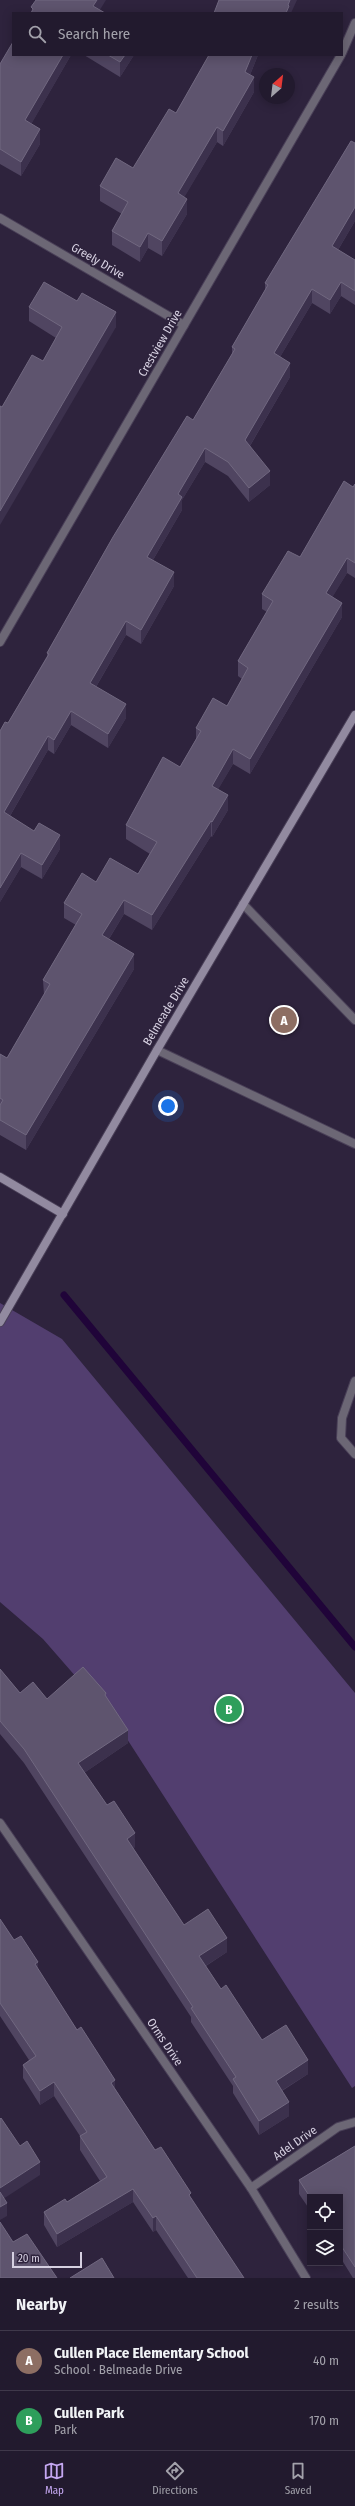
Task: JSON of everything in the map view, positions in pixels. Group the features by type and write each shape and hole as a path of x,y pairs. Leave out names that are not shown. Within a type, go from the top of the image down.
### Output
{"street":[{"name":"Crestview Drive","path":"343,50 355,23"},
{"name":"Crestview Drive","path":"0,642 340,56"},
{"name":"Greely Drive","path":"0,218 184,325"},
{"name":"Belmeade Drive","path":"0,1322 157,1050 355,715"},
{"path":"243,904 355,1020"},
{"path":"157,1050 355,1144"},
{"path":"0,1177 63,1214"},
{"path":"355,1381 342,1418 341,1438 355,1454"},
{"name":"Orms Drive","path":"0,1823 251,2188 306,2278"},
{"name":"Adel Drive","path":"251,2188 338,2127 355,2122"}],"shaded area":[{"path":"0,1303 62,1339 355,1693 355,2086 352,2088 118,1725 43,1639 0,1602"}],"building":[{"path":"36,0 97,0 93,6 103,12 32,12 33,9 31,7"},
{"path":"219,0 290,0 286,12 214,12"},
{"path":"12,44 12,56 62,56 25,120 40,129 21,162 0,149 0,64"},
{"path":"110,56 124,56 120,62"},
{"path":"208,56 252,56 245,72 254,77 223,131 217,127 178,193 187,199 162,241 148,233 140,247 112,231 128,202 100,186 116,158 133,168 169,109 176,113"},
{"path":"351,141 355,143 355,207 332,246 355,260 355,291 341,282 330,300 312,289 274,353 290,363 245,440 270,471 249,488 228,462 205,448 178,494 182,497 147,557 174,572 141,630 126,621 90,683 126,704 108,734 71,711 54,740 48,736 4,812 34,831 39,823 60,835 42,865 21,853 0,888 0,731 5,722 8,723 49,654 47,653 113,537 187,416 193,420 235,349 232,347 268,285 265,283"},
{"path":"44,282 77,301 82,293 116,312 0,511 0,406 2,407 32,355 43,361 62,327 29,307"},
{"path":"344,481 353,487 355,484 355,563 347,558 326,593 342,603 250,759 233,749 212,786 228,795 152,915 124,900 102,935 134,954 26,1135 0,1120 0,1105 3,1100 0,1098 0,1054 7,1058 50,984 43,980 82,914 64,903 82,873 96,882 110,858 138,874 157,842 126,825 163,757 180,767 201,731 196,728 213,698 227,706 248,668 238,661 273,601 262,594 288,551 300,557"},
{"path":"83,1667 106,1693 105,1695 128,1730 78,1763 107,1805 114,1801 135,1833 127,1839 184,1925 208,1909 227,1938 199,1956 221,1989 226,1985 262,2040 286,2025 308,2060 276,2081 289,2102 259,2121 233,2079 236,2077 191,2008 193,2007 24,1749 0,1721 0,1669 20,1693 33,1682 47,1699"},
{"path":"0,1919 14,1940 21,1936 38,1962 35,1964 77,2030 81,2027 115,2080 111,2083 155,2150 161,2147 191,2193 189,2195 244,2278 197,2278 156,2216 153,2218 133,2189 57,2234 44,2212 65,2199 67,2202 107,2177 80,2136 87,2132 54,2082 40,2091 23,2065 36,2056 0,2003"},
{"path":"1,2118 20,2146 27,2141 40,2162 0,2188 0,2119"},
{"path":"355,2146 355,2267 343,2249 343,2194 308,2194 299,2180"},
{"path":"0,2192 7,2203 0,2207"},
{"path":"0,2222 13,2242 27,2234 57,2278 0,2278"},
{"path":"102,2258 114,2278 70,2278"}],"waterway":[{"path":"64,1295 355,1647"}],"place":[{"name":"Cullen Place Elementary School","path":"284,1020"},
{"name":"Cullen Park","path":"229,1709"}]}
